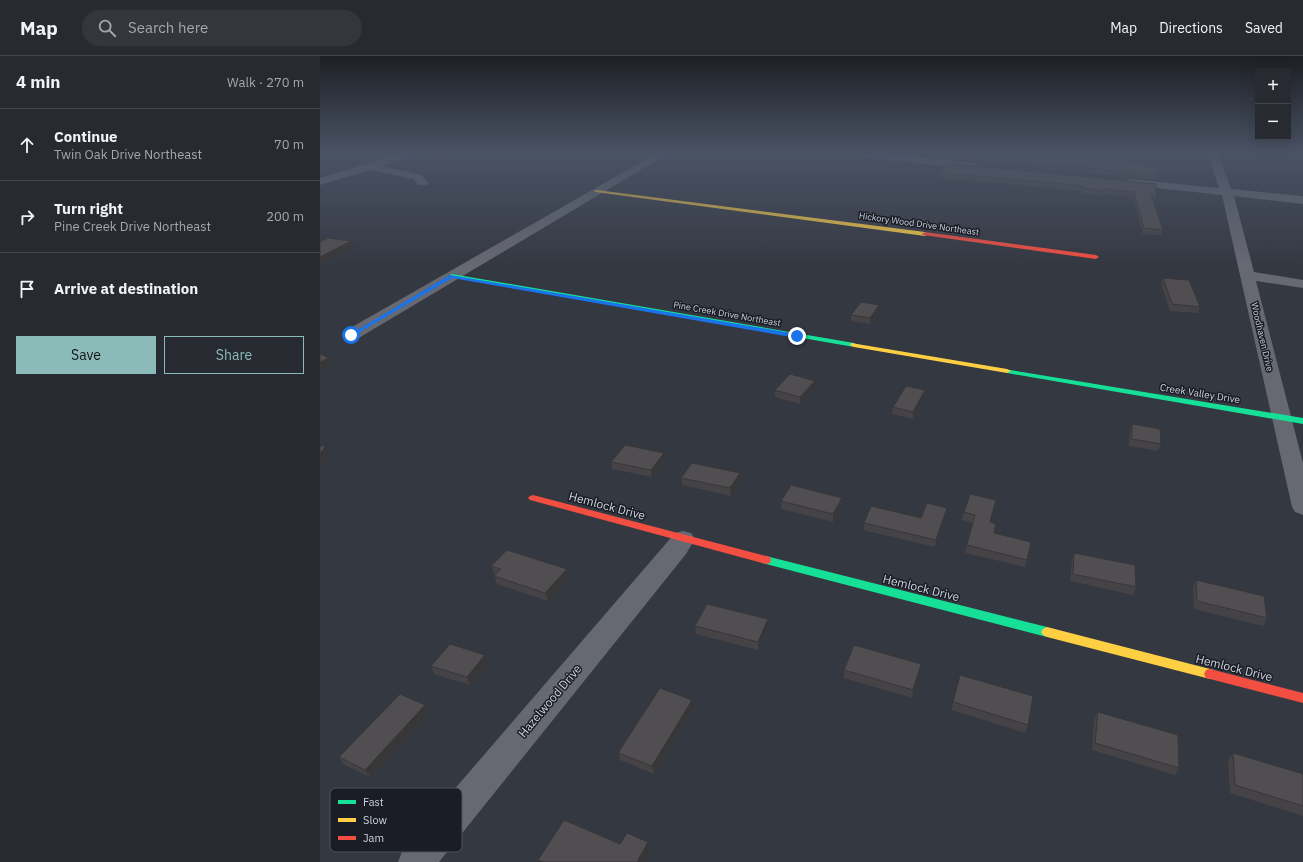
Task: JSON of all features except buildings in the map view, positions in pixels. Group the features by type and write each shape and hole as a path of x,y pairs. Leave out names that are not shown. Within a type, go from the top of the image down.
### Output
{"street":[{"name":"Hickory Wood Drive Northeast","path":"597,191 1096,257"},
{"path":"351,335 597,191"},
{"path":"1212,191 1303,200"},
{"name":"Woodhaven Drive","path":"1226,192 1228,194 1249,276 1303,507"},
{"name":"Pine Creek Drive Northeast","path":"452,276 1093,386"},
{"path":"1249,276 1303,284"},
{"name":"Creek Valley Drive","path":"1093,386 1303,421"},
{"name":"Hemlock Drive","path":"533,498 683,539 1303,698"},
{"name":"Hazelwood Drive","path":"462,807 683,539"},
{"name":"Hazelwood Drive","path":"416,862 424,852"}],"traffic: fast":[{"path":"452,276 854,345"},
{"path":"1007,371 1303,421"},
{"path":"766,560 1047,632"}],"traffic: slow":[{"path":"597,191 925,234"},
{"path":"854,345 1007,371"},
{"path":"1047,632 1210,674"}],"traffic: jam":[{"path":"925,234 1096,257"},
{"path":"533,498 766,560"},
{"path":"1210,674 1303,698"}],"route":[{"path":"351,335 452,276 797,336"}]}
